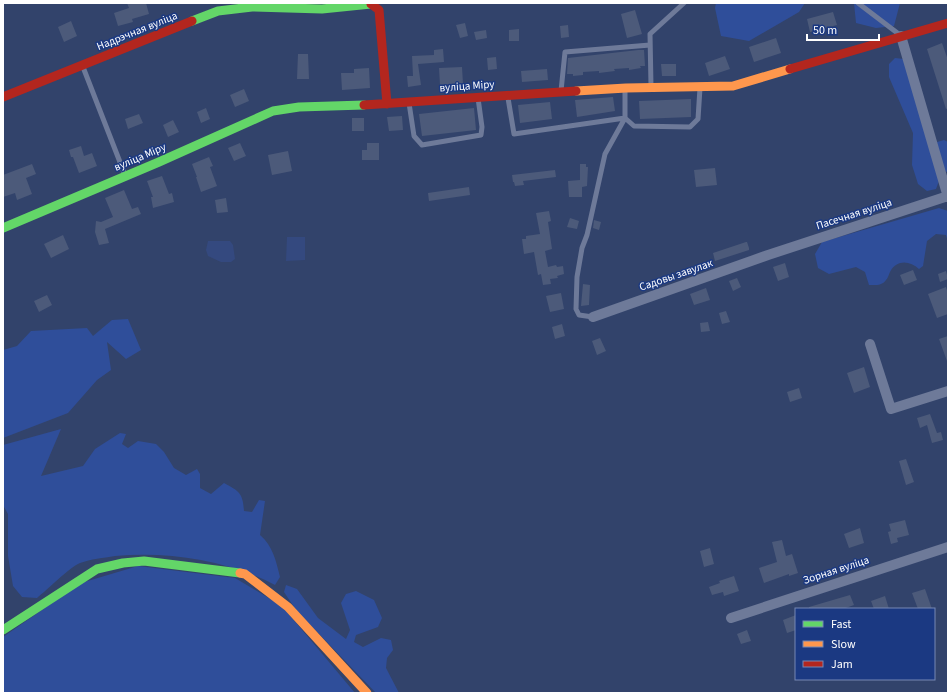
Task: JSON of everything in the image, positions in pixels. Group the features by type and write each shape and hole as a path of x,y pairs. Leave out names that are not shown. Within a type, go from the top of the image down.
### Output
{"street":[{"name":"Надрэчная вуліца","path":"3,97 218,12 252,7 322,9 371,4 379,10 387,104"},
{"name":"вуліца Міру","path":"3,228 273,111 299,107 387,104 651,86 733,86 948,22"},
{"path":"900,36 948,197"},
{"name":"Пасечная вуліца","path":"768,255 948,197"},
{"name":"Садовы завулак","path":"593,317 768,255"},
{"path":"870,344 891,410 948,391"},
{"name":"Зорная вуліца","path":"731,618 948,547"},
{"path":"3,630 97,569 123,563 144,561 245,574 288,607 367,693"}],"lane":[{"path":"651,86 650,34 684,3"},
{"path":"858,3 900,36"},
{"path":"560,92 565,52 650,45"},
{"path":"83,66 125,176"},
{"path":"507,96 514,134 625,118 634,126 690,127 698,119 700,87"},
{"path":"593,317 579,316 576,309 577,277 582,248 587,235 605,154 625,118 626,88"},
{"path":"409,102 414,136 422,145 481,135 482,127 478,98"}],"shaded area":[{"path":"716,3 805,3 799,12 749,41 721,36 715,8"},
{"path":"854,3 900,3 894,26 876,28 856,23"},
{"path":"895,58 904,59 939,181 936,189 927,191 918,184 912,165 913,133 889,77 889,64"},
{"path":"944,140 948,142 948,172 943,171 937,149 937,142"},
{"path":"939,208 948,211 948,242 946,235 936,234 927,241 923,266 919,269 912,264 900,263 893,268 884,282 869,285 865,272 856,267 829,274 818,268 815,254 822,242"},
{"path":"287,237 305,237 305,260 286,261"},
{"path":"208,241 230,241 233,245 235,259 231,262 221,262 208,256 206,250"},
{"path":"128,319 141,350 126,359 107,342 111,370 97,380 68,413 3,438 3,350 17,346 31,331 87,328 93,336 112,320"},
{"path":"61,429 41,476 83,466 95,449 120,433 126,434 122,444 128,448 138,441 156,444 164,452 174,468 186,475 197,469 200,474 200,488 211,494 224,483 233,488 239,493 243,500 244,511 252,512 259,500 265,501 260,535 271,549 275,560 280,577 275,585 257,576 237,569 197,559 176,556 135,555 115,556 80,563 37,598 22,597 13,586 8,556 8,514 3,505 3,445"},
{"path":"138,566 235,578 282,606 355,693 3,693 3,637 81,583"},
{"path":"286,585 297,589 318,618 346,639 350,630 341,603 346,594 356,591 374,600 382,618 378,627 356,635 354,642 363,647 381,638 391,640 393,650 387,658 386,668 399,693 376,693 296,610 284,592"}],"building":[{"path":"127,3 146,3 149,14 132,19 133,22 118,26 114,13 129,8"},
{"path":"635,10 642,34 627,38 621,14"},
{"path":"833,12 837,25 810,32 807,19"},
{"path":"71,21 77,36 64,42 58,27"},
{"path":"465,23 468,36 460,38 456,25"},
{"path":"568,25 569,37 561,38 560,26"},
{"path":"519,29 519,41 509,41 509,30"},
{"path":"486,30 487,38 476,40 474,32"},
{"path":"776,38 781,53 754,62 749,47"},
{"path":"942,43 948,60 948,108 946,109 927,49"},
{"path":"443,49 444,62 418,64 421,85 408,87 407,76 413,76 412,56 434,55 434,50"},
{"path":"644,50 645,66 640,66 641,68 629,70 629,68 614,69 615,71 599,73 599,71 583,72 583,75 573,76 573,74 567,74 568,58"},
{"path":"298,54 308,54 309,79 297,79"},
{"path":"725,56 730,69 709,76 705,63"},
{"path":"496,57 497,69 488,70 487,58"},
{"path":"661,64 676,64 676,76 662,76"},
{"path":"462,67 463,84 440,85 439,68"},
{"path":"369,68 370,88 342,90 341,73 354,73 354,69"},
{"path":"547,69 548,80 522,82 521,71"},
{"path":"244,89 249,101 235,107 230,95"},
{"path":"613,97 615,111 577,117 575,100"},
{"path":"691,99 691,117 640,119 639,101"},
{"path":"550,102 552,119 520,123 518,105"},
{"path":"206,108 210,119 201,123 197,112"},
{"path":"474,108 476,130 422,136 419,114"},
{"path":"139,114 143,123 128,129 125,119"},
{"path":"402,116 403,130 389,131 387,117"},
{"path":"352,118 364,118 364,131 352,131"},
{"path":"173,120 179,132 168,137 163,125"},
{"path":"240,143 246,156 234,161 228,148"},
{"path":"367,143 379,143 379,160 362,160 362,150 367,150"},
{"path":"81,146 84,156 92,153 97,166 79,173 69,150"},
{"path":"288,151 292,171 272,175 268,155"},
{"path":"209,157 213,166 210,167 217,186 201,192 192,164"},
{"path":"32,164 36,174 26,178 32,194 17,200 15,193 3,197 3,175"},
{"path":"580,164 586,164 586,167 588,167 587,186 582,187 582,197 569,197 568,181 580,180"},
{"path":"715,168 717,185 696,187 694,170"},
{"path":"555,170 556,177 523,181 524,185 515,186 513,182 512,175"},
{"path":"162,176 169,194 172,193 174,202 153,208 151,197 153,197 147,181"},
{"path":"469,187 470,195 429,201 428,193"},
{"path":"124,190 132,209 138,207 141,214 105,229 109,243 99,245 95,232 96,221 101,222 113,217 105,198"},
{"path":"226,198 228,212 217,213 215,200"},
{"path":"549,211 551,221 548,222 552,249 545,251 548,267 556,265 557,267 563,266 564,274 557,276 558,278 550,279 551,284 543,285 541,274 538,275 534,252 524,254 522,239 526,239 526,236 540,234 536,213"},
{"path":"570,218 579,221 577,229 567,227"},
{"path":"594,220 601,222 599,230 593,228"},
{"path":"63,235 69,249 51,258 44,244"},
{"path":"746,242 749,250 715,261 713,253"},
{"path":"785,263 789,277 778,281 773,267"},
{"path":"913,270 917,280 904,285 900,275"},
{"path":"946,271 948,279 940,282 938,274"},
{"path":"737,278 741,287 733,291 729,281"},
{"path":"583,284 590,285 589,305 581,306"},
{"path":"946,287 948,294 948,314 937,318 928,294"},
{"path":"706,288 710,300 694,305 690,294"},
{"path":"561,293 564,309 550,312 546,296"},
{"path":"47,295 52,305 39,312 34,301"},
{"path":"726,311 730,322 722,324 719,313"},
{"path":"708,322 710,331 701,332 700,323"},
{"path":"562,324 565,336 555,339 552,327"},
{"path":"948,336 948,361 947,361 939,339"},
{"path":"600,338 606,351 597,355 592,341"},
{"path":"864,367 870,387 854,393 847,373"},
{"path":"799,388 802,398 790,402 787,392"},
{"path":"930,414 937,433 941,432 943,440 932,443 927,425 920,428 917,418"},
{"path":"906,459 914,482 906,485 899,461"},
{"path":"905,520 909,535 897,538 898,542 891,544 888,532 891,531 889,524"},
{"path":"860,528 864,543 849,548 844,534"},
{"path":"782,540 786,556 792,554 798,573 789,576 789,574 764,583 759,568 777,562 772,542"},
{"path":"710,548 714,564 704,567 700,551"},
{"path":"734,576 739,591 724,596 723,592 712,595 709,587 720,583 719,581"},
{"path":"925,589 932,608 918,608 912,593"},
{"path":"850,595 854,605 846,608 809,607"},
{"path":"885,596 889,608 874,608 871,601"},
{"path":"795,615 795,630 787,633 783,620"},
{"path":"747,630 751,641 741,644 737,634"}],"traffic: fast":[{"path":"192,21 218,11 252,7 322,9 371,4"},
{"path":"3,228 159,162 273,111 299,107 364,105"},
{"path":"3,630 97,569 123,563 144,561 240,573"}],"traffic: slow":[{"path":"576,91 626,88 733,86 790,69"},
{"path":"240,573 245,574 288,607 367,693"}],"traffic: jam":[{"path":"371,4 379,10 387,104"},
{"path":"3,97 192,21"},
{"path":"790,69 948,23"},
{"path":"364,105 576,91"}]}
